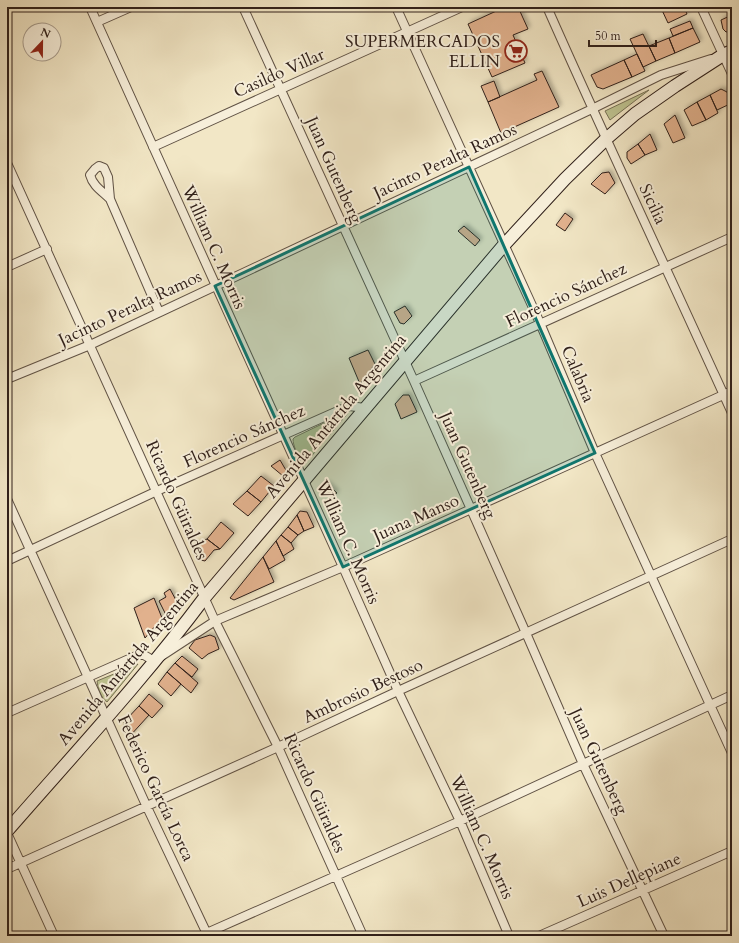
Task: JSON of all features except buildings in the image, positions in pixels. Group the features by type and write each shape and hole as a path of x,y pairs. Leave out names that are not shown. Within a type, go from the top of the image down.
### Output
{"main road":[{"name":"Avenida Antártida Argentina","path":"7,832 107,717 182,628 205,597 404,361 504,245 565,179 606,139 635,114 652,101 728,53"}],"street":[{"name":"William C. Morris","path":"90,7 398,691 460,821 509,936"},
{"path":"97,22 131,7"},
{"name":"Juan Gutenberg","path":"243,7 414,381 583,764 664,936"},
{"name":"Calabria","path":"396,7 540,323 595,453 732,753"},
{"name":"Casildo Villar","path":"153,147 462,7"},
{"name":"Sicilia","path":"548,7 592,109 666,266 732,413"},
{"path":"701,7 728,53 732,74"},
{"name":"Jacinto Peralta Ramos","path":"7,380 90,345 592,109 661,75 728,53"},
{"name":"Ricardo Güiraldes","path":"7,163 215,621 278,747 363,936"},
{"path":"110,199 159,312"},
{"name":"Florencio Sánchez","path":"414,381 732,237"},
{"path":"7,267 46,249"},
{"name":"Juana Manso","path":"154,661 215,621 343,567 732,391"},
{"name":"Florencio Sánchez","path":"7,561 157,491 349,406 365,408"},
{"name":"Federico García Lorca","path":"7,499 205,935"},
{"name":"Ambrosio Bestoso","path":"7,869 146,805 278,747 732,539"},
{"path":"7,713 138,655 144,655 154,661"},
{"path":"205,935 460,821 732,695"},
{"path":"7,832 54,936"},
{"name":"Luis Dellepiane","path":"539,936 732,851"}],"highlighted area":[{"path":"469,167 595,453 343,567 215,286"}],"green space":[{"path":"649,90 610,120 605,111"},
{"path":"347,412 348,413 309,459 302,460 298,455 293,439"},
{"path":"138,664 107,702 100,693 97,681"}],"place":[{"name":"SUPERMERCADOS ELLIN","path":"516,51"}]}
